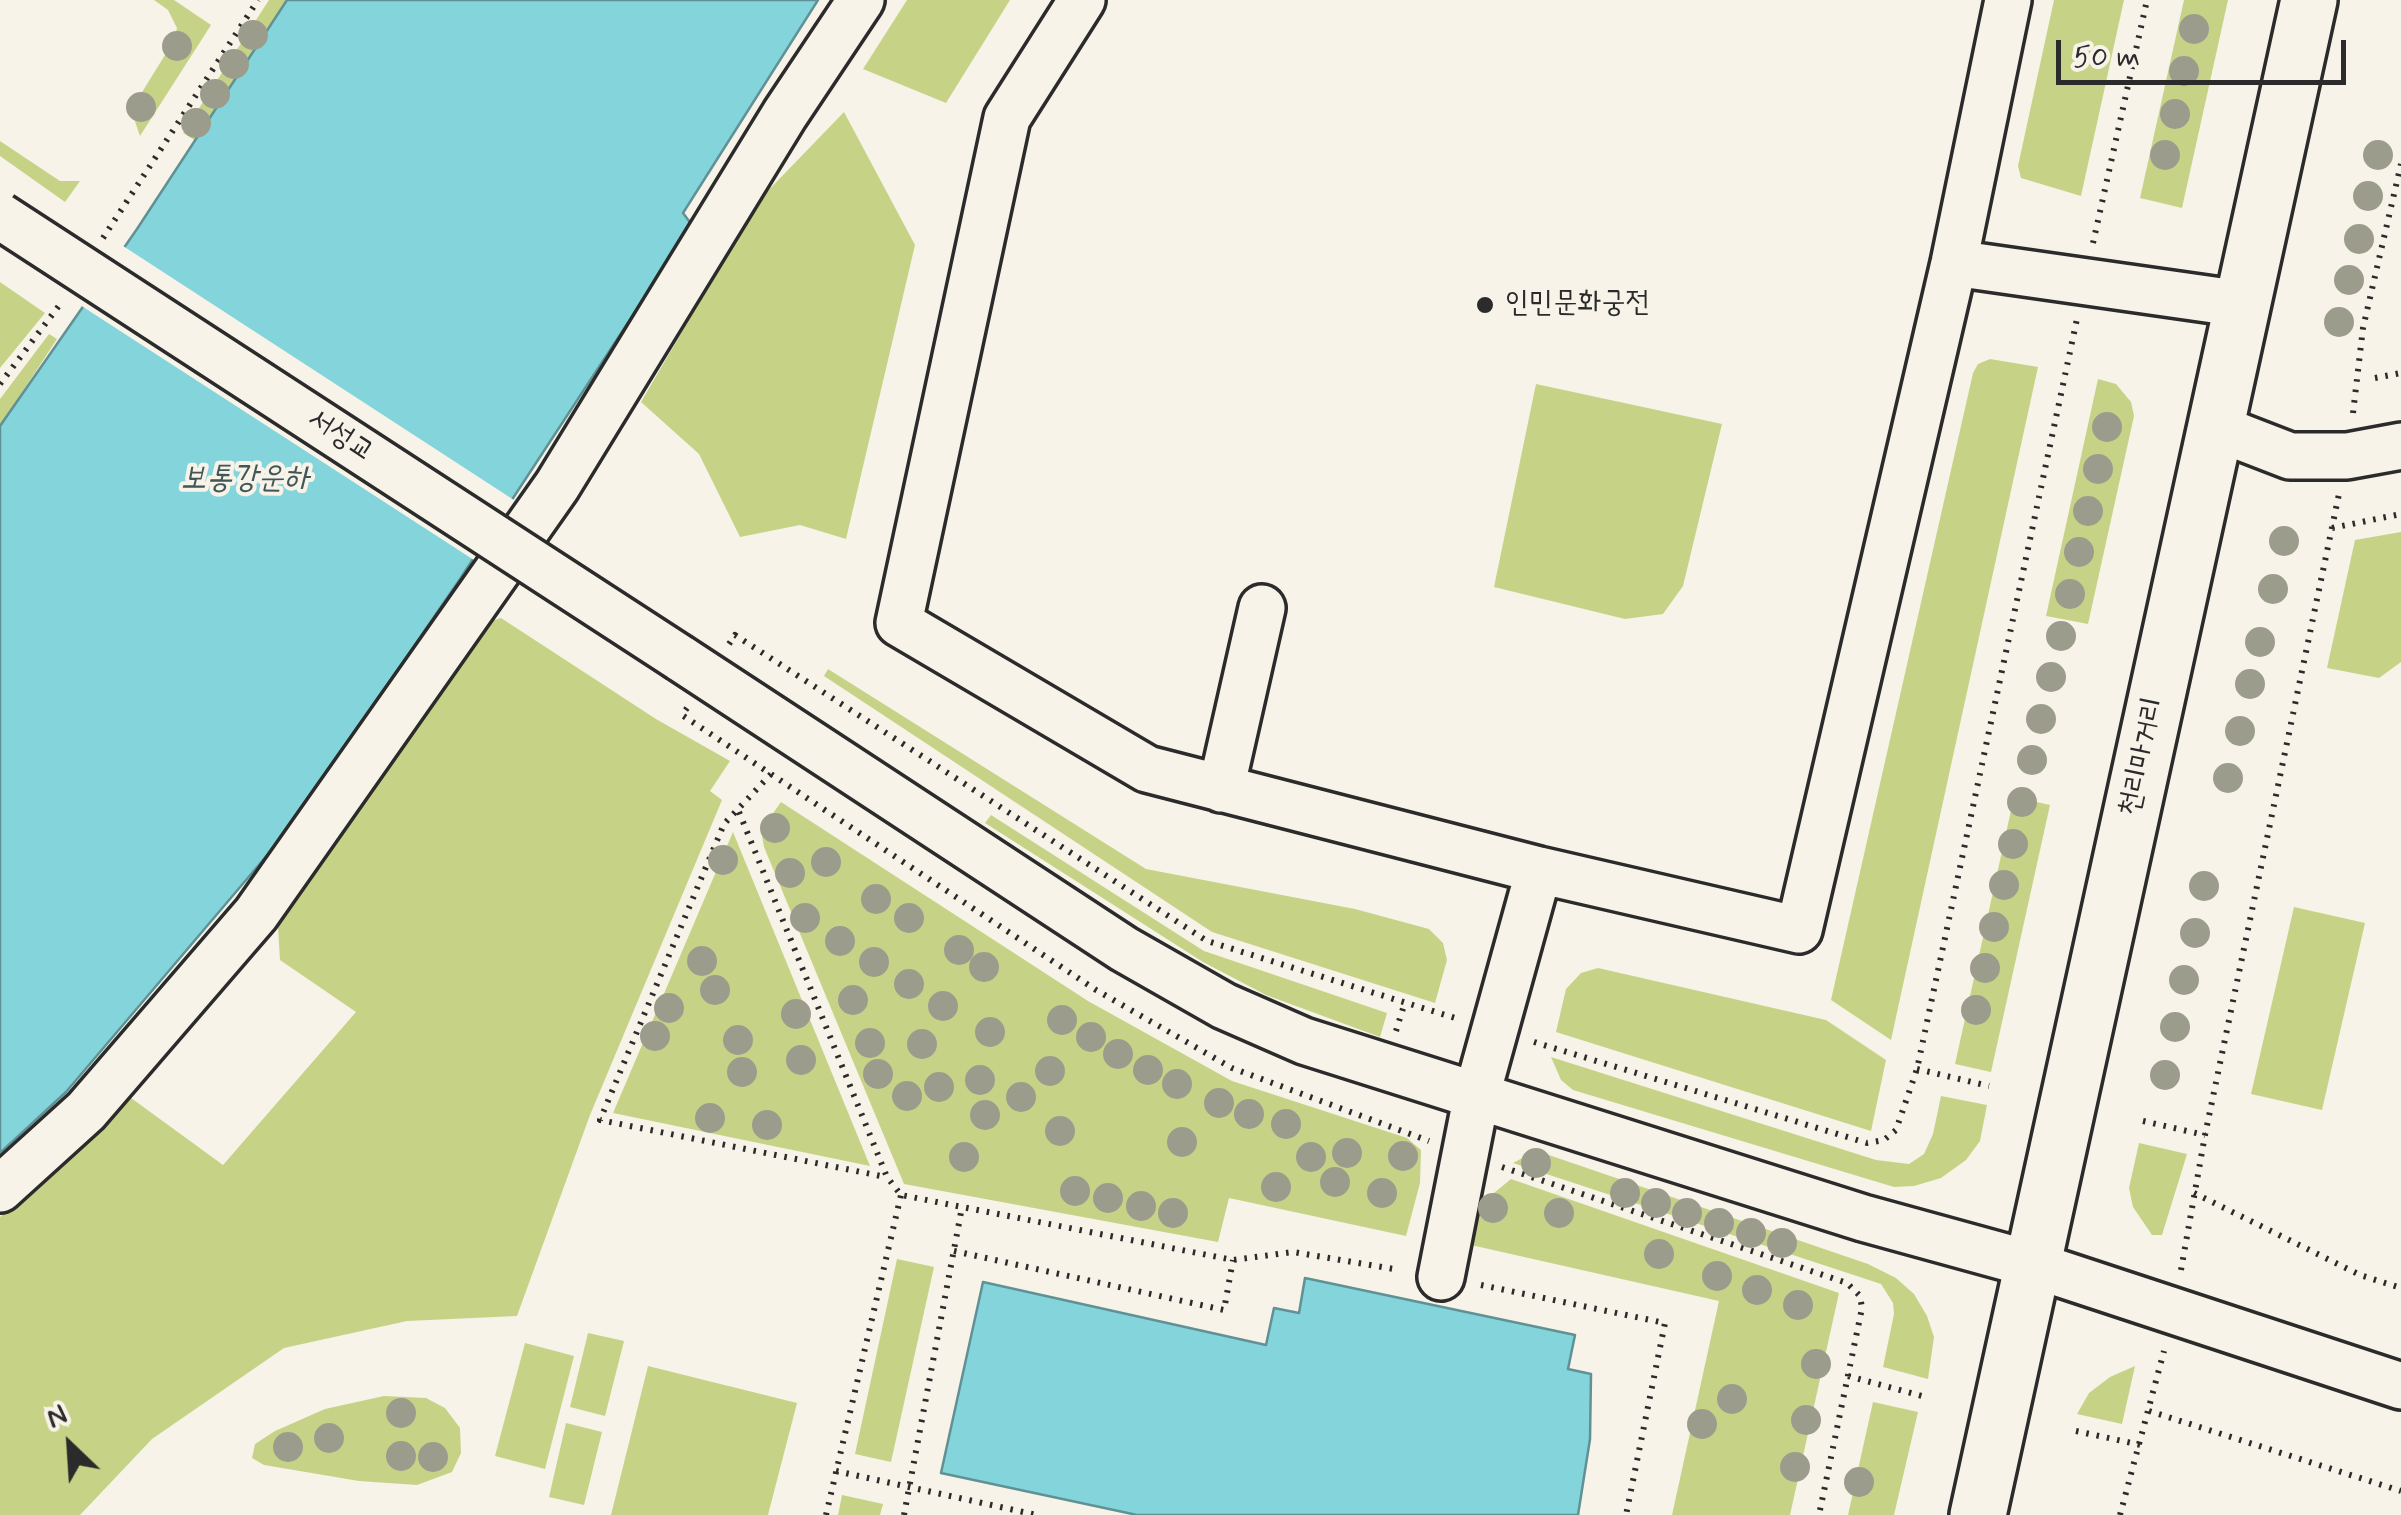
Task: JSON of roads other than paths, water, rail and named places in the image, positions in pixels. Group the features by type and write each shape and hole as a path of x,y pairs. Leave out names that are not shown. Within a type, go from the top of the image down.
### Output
{"main road":[{"name":"천리마거리","path":"1978,1515 2309,0"}],"street":[{"path":"0,1189 86,1111 256,914 557,486 785,114 861,0"},
{"path":"1082,0 1007,118 900,622 1147,770 1539,870 1799,930 1954,263 2008,0"},
{"name":"서성교","path":"0,216 1124,949 1224,1006 1304,1041 1863,1218 2034,1265 2401,1386"},
{"path":"1954,263 2242,304"},
{"path":"2214,427 2290,456 2347,456 2401,446"},
{"path":"1221,789 1262,608"},
{"path":"1441,1277 1477,1094 1539,870"}],"water":[{"name":"보통강운하","path":"287,0 818,0 683,213 692,225 458,582 286,833 66,1092 0,1153 0,426 137,229"},
{"path":"1305,1278 1575,1335 1568,1369 1591,1374 1590,1439 1578,1515 1137,1515 941,1473 983,1282 1266,1345 1274,1308 1299,1313"}],"place":[{"name":"인민문화궁전","path":"1485,305"}]}
